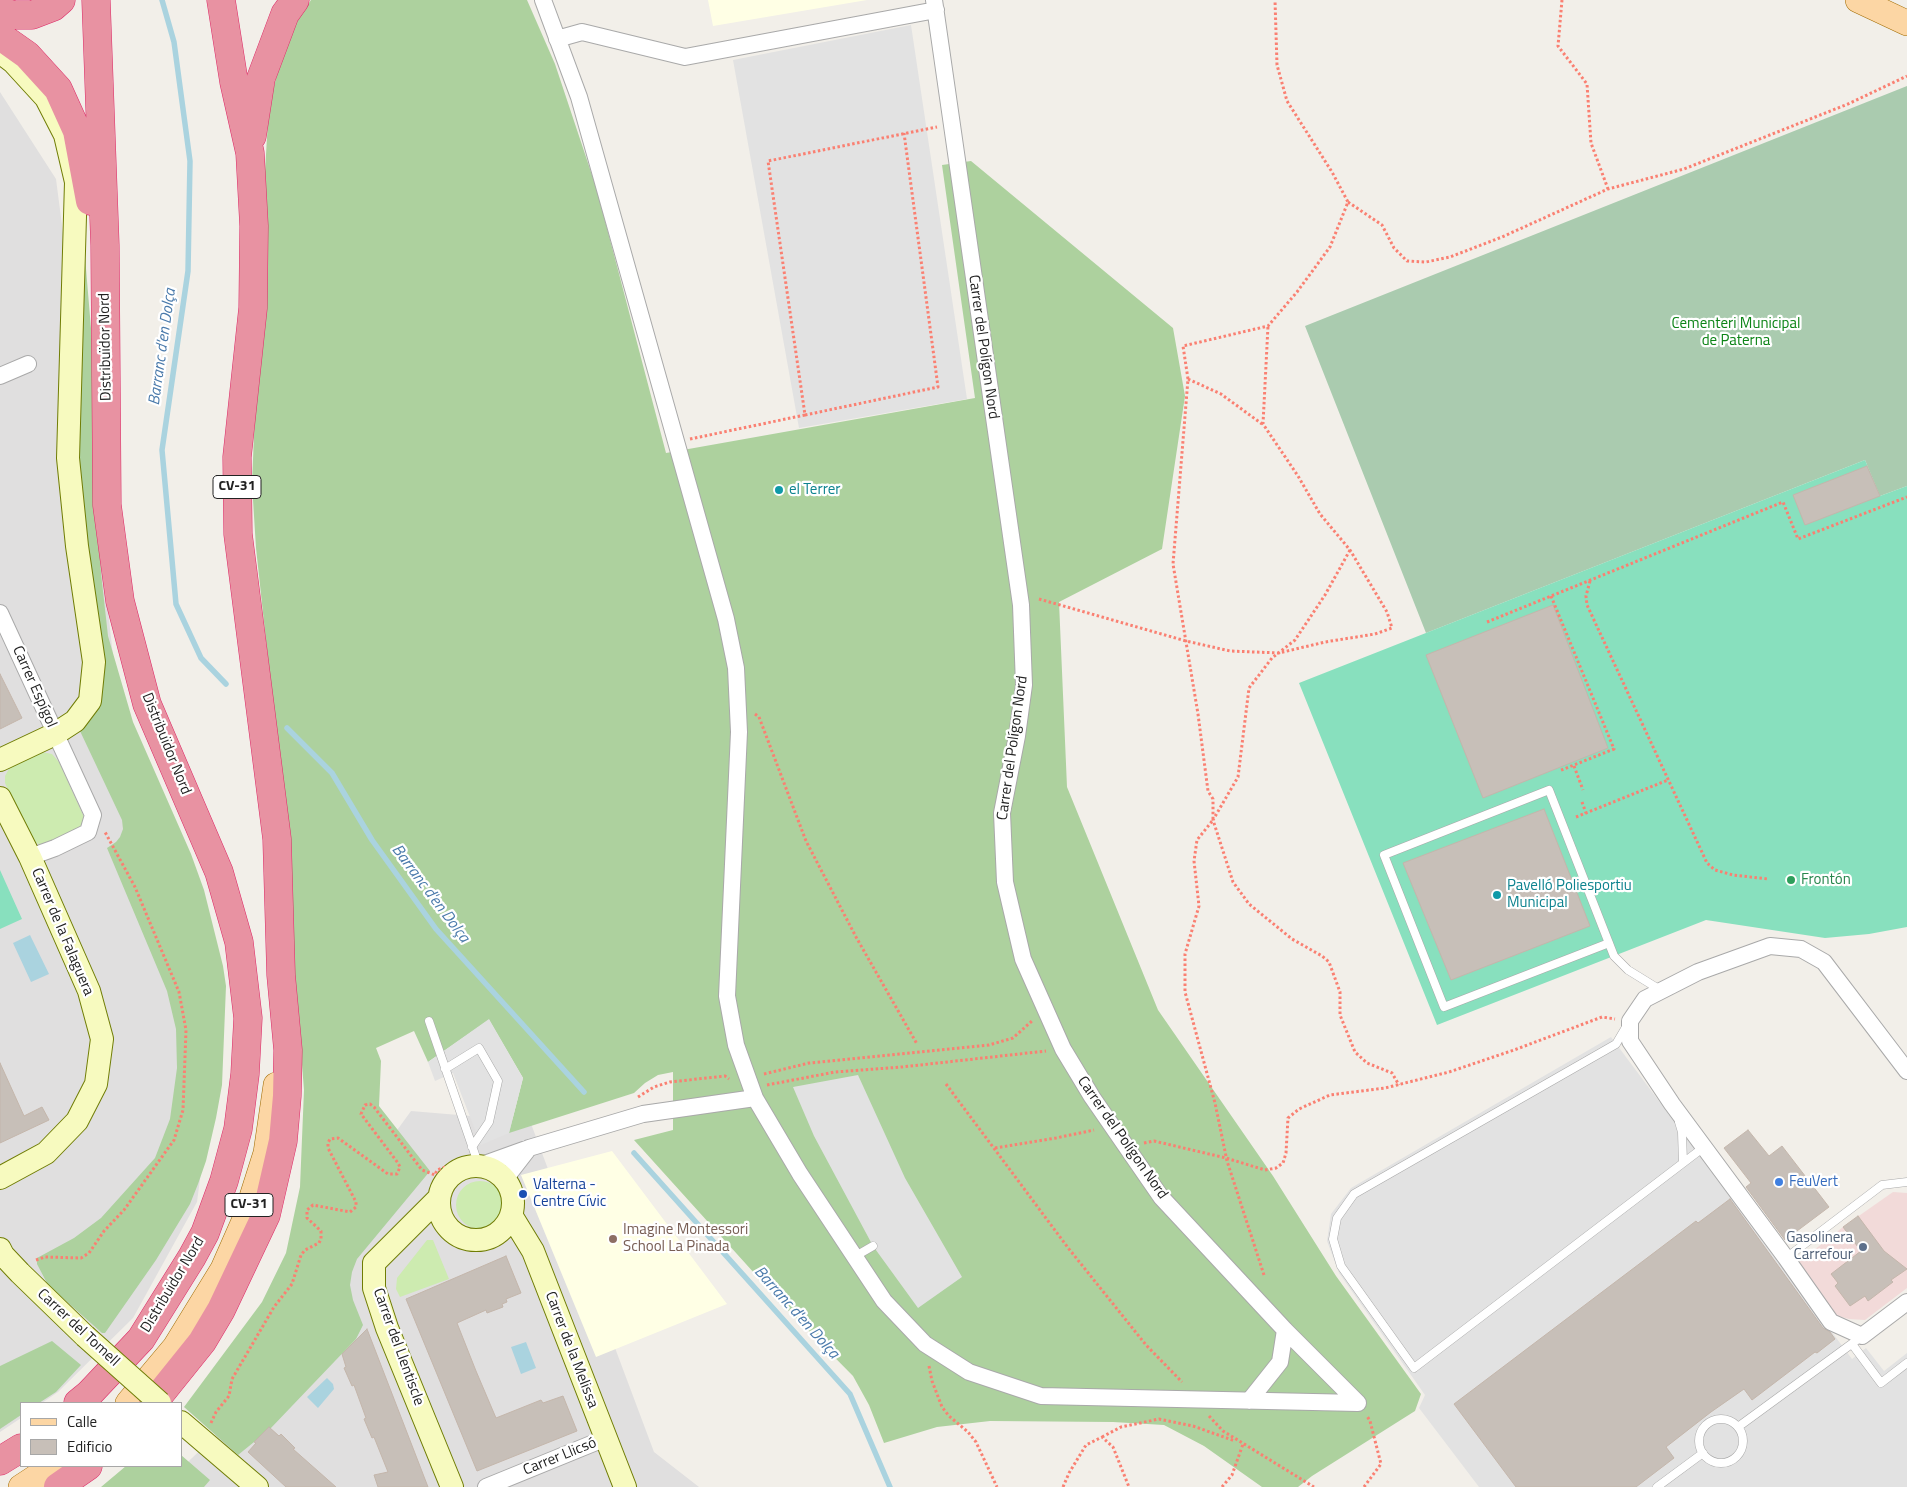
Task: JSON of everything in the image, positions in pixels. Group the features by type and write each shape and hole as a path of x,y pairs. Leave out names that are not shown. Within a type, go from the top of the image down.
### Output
{"highway":[{"path":"0,11 14,15 32,15 53,7 61,0"},
{"name":"Distribuïdor Nord","path":"79,1402 141,1339 205,1233 224,1182 238,1129 245,1074 248,1018 239,942 219,872 147,704 120,601 107,505 105,245 96,0"},
{"name":"CV-31","path":"221,0 234,82 250,153 254,226 253,308 237,457 238,534 277,839 281,975"},
{"path":"250,153 261,78 285,14 295,0"},
{"path":"0,36 27,55 58,89 76,131 92,212 105,245"},
{"path":"154,1402 207,1334 221,1310 266,1215 283,1142 287,1096 288,1050 281,975"},
{"path":"0,1461 20,1449"},
{"path":"58,1487 87,1467"}],"main road":[{"path":"1858,0 1904,23"},
{"name":"CV-31","path":"129,1402 175,1347 222,1269 245,1219 266,1152 275,1095 281,975"},
{"path":"21,1487 51,1467"}],"street":[{"path":"543,0 579,97 726,620 736,668 739,732 727,996 736,1045 751,1088 800,1174 884,1301 925,1344 969,1372 1041,1396 1358,1403"},
{"path":"557,39 582,32 685,58 935,5"},
{"name":"Carrer del Polígon Nord","path":"935,5 1020,605 1024,685 1018,736 1002,813 1005,882 1023,959 1063,1049 1092,1097 1161,1197 1285,1330 1358,1403"},
{"path":"0,52 13,62 46,98 65,134 76,182 68,458 77,546 94,662 90,701 75,721 55,734 0,760"},
{"path":"0,376 28,364"},
{"name":"Carrer Espígol","path":"0,613 93,815"},
{"name":"Carrer de la Falaguera","path":"0,798 30,858 89,991 102,1039 96,1084 77,1122 46,1152 0,1178"},
{"path":"30,858 88,832 93,815"},
{"path":"1907,1071 1824,962 1801,950 1770,946 1698,972 1645,999 1630,1020 1630,1040 1672,1104 1831,1322 1857,1340 1907,1302"},
{"path":"476,1156 505,1179 513,1196 514,1206 505,1226 497,1234 486,1238 462,1237 444,1221 440,1210 440,1198 449,1178 468,1166 476,1156 530,1148 643,1114 751,1088"},
{"path":"505,1179 530,1148"},
{"name":"Carrer del Llentiscle","path":"440,1198 374,1263 374,1288 387,1328 452,1487"},
{"name":"Carrer de la Melissa","path":"511,1215 533,1251 625,1487"},
{"name":"Carrer del Tomell","path":"0,1248 3,1255 20,1273 85,1336 159,1402"},
{"path":"1249,1401 1280,1362 1285,1330"},
{"path":"188,1428 256,1487"},
{"name":"Carrer Llicsó","path":"486,1487 606,1438"}],"lane":[{"path":"1609,943 1444,1007 1384,855 1549,790 1609,943 1614,956 1628,970 1662,991"},
{"path":"429,1020 476,1156"},
{"path":"1630,1020 1616,1044 1354,1194 1337,1218 1334,1239 1341,1266 1414,1368 1704,1147"},
{"path":"446,1069 479,1048 498,1082 488,1122 476,1156"},
{"path":"1672,1104 1682,1132 1683,1163"},
{"path":"1786,1258 1882,1185 1907,1182"},
{"path":"854,1257 873,1246"},
{"path":"1738,1427 1857,1340 1881,1383 1907,1363"},
{"path":"1728,1420 1738,1427 1743,1437 1743,1445 1741,1452 1736,1458 1722,1463 1707,1459 1703,1453 1700,1446 1700,1438 1706,1426 1713,1421 1728,1420"},
{"path":"1657,1487 1703,1453"}],"path":[{"path":"1275,0 1277,65 1287,101 1332,172 1348,202 1382,225 1394,248 1408,261 1426,262 1450,257 1502,237 1608,189 1684,169 1848,104 1907,76"},
{"path":"1562,0 1558,46 1587,84 1591,143 1608,189"},
{"path":"805,415 768,161 951,124"},
{"path":"675,442 938,388 904,133"},
{"path":"1348,202 1330,247 1297,292 1268,326 1183,346 1188,379 1173,564 1198,714 1208,791 1213,799 1213,820 1233,882 1249,904 1292,939 1329,962 1340,992 1340,1015 1355,1052 1367,1063 1392,1073 1399,1085"},
{"path":"1263,424 1268,326"},
{"path":"1038,600 1186,641 1230,651 1279,653 1325,642 1375,634 1392,628 1387,612 1350,550 1320,514 1298,476 1263,424 1221,394 1188,379"},
{"path":"1487,622 1783,502 1798,539 1907,497"},
{"path":"1264,1275 1226,1158 1215,1103 1185,992 1185,954 1199,906 1194,861 1197,840 1213,820 1238,778 1249,688 1272,658 1295,640 1325,595 1350,550"},
{"path":"1591,580 1586,596 1586,605 1706,863 1715,870 1733,875 1768,879"},
{"path":"1551,596 1614,749 1560,772"},
{"path":"737,700 759,717 806,841 856,937 917,1044"},
{"path":"1574,766 1583,790"},
{"path":"1576,817 1668,780"},
{"path":"1582,802 1586,813"},
{"path":"20,1273 32,1261 45,1257 81,1258 89,1254 104,1231 124,1210 174,1140 183,1110 186,1030 180,992 135,887 109,838 93,815"},
{"path":"751,1088 809,1063 989,1045 1013,1038 1031,1023 1044,1006"},
{"path":"1126,1146 1154,1141 1226,1158 1266,1170 1276,1168 1283,1163 1286,1152 1288,1118 1299,1109 1330,1095 1385,1088 1449,1072 1602,1017 1630,1020"},
{"path":"751,1088 835,1072 902,1067 1063,1049"},
{"path":"946,1084 1069,1249 1140,1338 1181,1380 1194,1400 1223,1431 1314,1487"},
{"path":"188,1428 209,1426 216,1412 226,1401 232,1379 274,1307 292,1284 301,1255 305,1250 319,1243 321,1231 307,1218 307,1210 313,1205 350,1212 356,1207 356,1202 328,1148 330,1139 338,1138 388,1174 397,1174 400,1167 398,1163 361,1114 364,1105 370,1104 422,1170 435,1175"},
{"path":"994,1148 1056,1138 1112,1126"},
{"path":"925,1344 932,1381 942,1407 976,1442 997,1487"},
{"path":"1358,1403 1370,1421 1381,1464 1364,1487"},
{"path":"1063,1487 1086,1445 1121,1427 1159,1419 1193,1426 1243,1444"},
{"path":"1102,1437 1113,1447 1129,1487"},
{"path":"1222,1487 1232,1475 1243,1444"}],"shaded area":[{"path":"708,0 867,0 713,26"},
{"path":"911,25 967,399 799,428 733,60"},
{"path":"0,92 56,179 88,426 113,656 212,1088 197,1202 133,1318 58,1392 43,1402 20,1402 20,1419 0,1432"},
{"path":"489,1019 523,1078 509,1133 481,1145 453,1073 435,1081 428,1062"},
{"path":"1611,1037 1852,1359 1866,1348 1884,1371 1907,1353 1907,1487 1479,1487 1419,1408 1425,1395 1339,1273 1327,1241 1331,1214 1351,1188"},
{"path":"858,1075 905,1178 962,1277 918,1308 873,1246 814,1136 793,1087"},
{"path":"411,1111 530,1121 654,1452 699,1487 162,1487 252,1400 334,1217"},
{"name":"Imagine Montessori School La Pinada","path":"612,1151 727,1304 596,1357 521,1175"},
{"name":"Gasolinera Carrefour","path":"1893,1192 1907,1193 1907,1288 1865,1320 1849,1319 1831,1314 1794,1266 1843,1227"}],"green space":[{"path":"311,0 527,0 555,64 597,190 666,453 975,398 942,165 971,161 1173,328 1185,396 1162,549 1059,602 1067,787 1158,1010 1273,1176 1336,1276 1421,1394 1415,1411 1312,1476 1298,1487 1262,1487 1204,1446 1164,1425 1113,1422 990,1421 937,1427 884,1443 869,1405 853,1376 783,1305 634,1140 673,1130 673,1072 658,1075 634,1093 509,1133 523,1078 489,1020 428,1062 414,1031 376,1048 381,1061 379,1106 430,1171 357,1259 350,1285 353,1300 363,1325 356,1339 270,1429 238,1455 184,1407 262,1302 286,1253 300,1187 304,1090 275,724 256,548 252,484 269,104 281,60 295,24"},
{"name":"Cementeri Municipal de Paterna","path":"1907,86 1907,486 1880,496 1865,460 1426,633 1305,326"},
{"path":"82,221 97,400 95,452 101,573 108,636 133,722 191,854 204,890 223,966 226,986 222,1085 206,1161 198,1184 190,1204 156,1260 105,1333 102,1333 48,1285 37,1264 37,1258 74,1238 101,1218 155,1158 170,1119 177,1068 176,1029 167,991 107,848 120,837 123,829 122,820 80,731 92,712 78,435"},
{"path":"1865,460 1880,496 1907,486 1907,927 1869,934 1825,938 1706,920 1437,1025 1299,683"},
{"path":"41,752 52,754 59,762 84,817 82,826 79,829 45,845 40,845 31,840 5,783 5,776 10,767"},
{"path":"0,870 22,919 0,929"},
{"path":"475,1181 485,1181 497,1188 504,1200 504,1210 497,1222 485,1229 475,1229 467,1225 460,1218 456,1210 456,1200 460,1192 467,1185"},
{"path":"427,1240 433,1240 449,1279 400,1297 396,1289 397,1278"},
{"path":"52,1341 81,1365 56,1392 41,1402 20,1402 20,1416 0,1429 0,1366"},
{"path":"182,1456 210,1480 204,1487 101,1487 125,1467 182,1467"}],"water":[{"path":"30,935 49,974 31,982 13,943"},
{"path":"526,1342 536,1368 521,1374 511,1347"},
{"path":"327,1378 333,1384 334,1389 318,1408 307,1397"}],"building":[{"path":"1867,466 1880,496 1805,525 1793,495"},
{"path":"1553,605 1608,748 1483,798 1426,655"},
{"path":"0,674 22,718 0,729"},
{"name":"Pavelló Poliesportiu Municipal","path":"1544,809 1590,926 1451,980 1403,863"},
{"path":"0,1063 24,1116 42,1107 49,1120 0,1143"},
{"name":"FeuVert","path":"1748,1130 1769,1156 1782,1146 1829,1207 1785,1240 1746,1187 1751,1183 1724,1148"},
{"path":"1730,1199 1823,1328 1830,1332 1835,1339 1752,1400 1744,1389 1711,1412 1666,1447 1674,1458 1636,1487 1516,1487 1454,1404 1696,1221 1698,1223"},
{"path":"1858,1216 1884,1251 1907,1269 1891,1280 1893,1282 1868,1301 1865,1296 1850,1306 1835,1286 1838,1283 1831,1274 1861,1251 1843,1227"},
{"path":"506,1256 521,1293 506,1299 507,1302 502,1304 503,1307 487,1313 486,1310 457,1323 476,1371 496,1418 541,1400 543,1403 563,1396 577,1431 477,1471 406,1299"},
{"path":"367,1329 428,1487 378,1487 374,1475 388,1472 374,1437 372,1438 364,1419 366,1418 354,1385 352,1386 344,1368 346,1367 342,1354"},
{"path":"269,1427 279,1436 281,1434 295,1448 293,1449 336,1487 286,1487 248,1452 256,1443 254,1442"}],"waterway":[{"name":"Barranc d'en Dolça","path":"162,0 174,42 190,161 188,271 162,450 176,604 201,658 226,684"},
{"name":"Barranc d'en Dolça","path":"287,728 332,773 372,840 436,929 584,1092"},
{"name":"Barranc d'en Dolça","path":"634,1153 850,1394 890,1487"}],"place":[{"name":"el Terrer","path":"779,490"},
{"name":"Frontón","path":"1791,880"},
{"name":"Pavelló Poliesportiu Municipal","path":"1497,895"},
{"name":"FeuVert","path":"1779,1182"},
{"name":"Valterna - Centre Cívic","path":"523,1194"},
{"name":"Imagine Montessori School La Pinada","path":"613,1239"},
{"name":"Gasolinera Carrefour","path":"1863,1247"}]}
